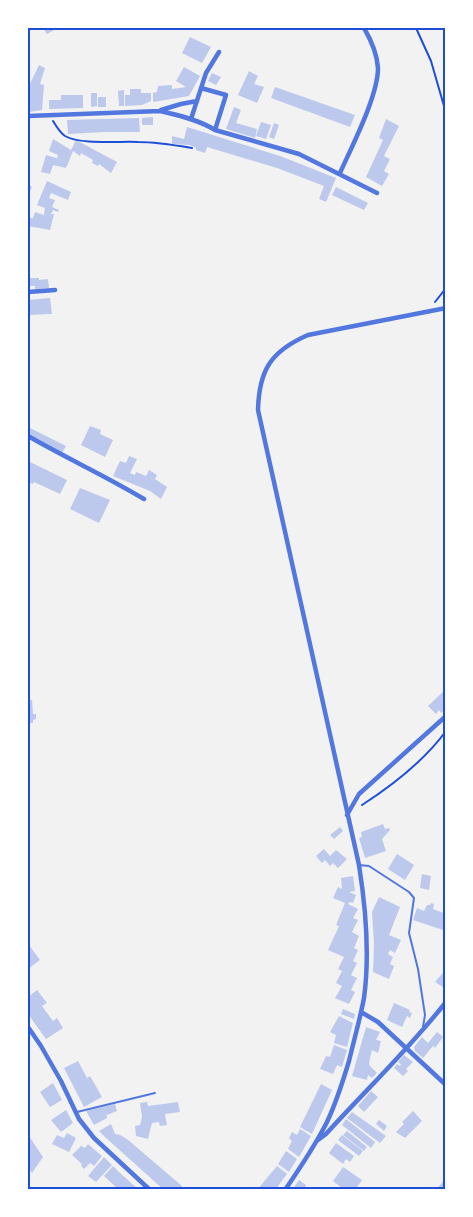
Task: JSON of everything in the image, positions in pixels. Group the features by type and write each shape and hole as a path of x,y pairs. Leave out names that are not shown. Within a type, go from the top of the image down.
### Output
{"street":[{"path":"340,173 372,96 376,81 376,57 371,40 364,28"},
{"path":"191,119 206,73 219,52"},
{"path":"201,88 226,95 215,130"},
{"path":"160,111 197,101"},
{"path":"28,116 160,111 191,119 215,130 299,154 377,193"},
{"path":"28,292 55,290"},
{"path":"284,1190 309,1155 328,1121 344,1077 364,997 367,956 366,924 359,865 258,410 258,393 262,375 274,356 290,343 308,335 446,308"},
{"path":"28,436 60,455 110,478 144,499"},
{"path":"347,815 359,794 446,716"},
{"path":"317,1141 326,1134 405,1049 446,1002"},
{"path":"361,1012 378,1022 446,1085"},
{"path":"28,1027 58,1075 76,1113 94,1138 150,1190"}],"lane":[{"path":"359,865 368,866 404,889 414,898 409,933 418,969 425,1015 424,1024 420,1032"},
{"path":"76,1113 155,1093"}],"path":[{"path":"416,28 431,61 446,113"},
{"path":"50,114 56,126 67,137 90,142 139,142 192,148"},
{"path":"433,304 439,299 446,288"},
{"path":"361,805 422,759 446,731"}],"building":[{"path":"43,28 58,28 47,34"},
{"path":"190,37 211,47 202,63 182,53"},
{"path":"39,65 45,68 40,84 44,85 42,110 29,112 28,88"},
{"path":"184,67 200,76 189,96 153,102 153,93 157,92 158,86 172,85 172,89 186,87 176,81"},
{"path":"249,71 258,76 254,84 264,87 257,103 238,95"},
{"path":"212,73 221,77 216,85 208,81"},
{"path":"275,87 355,115 350,127 271,98"},
{"path":"130,89 141,89 141,93 151,93 151,101 142,105 125,106 125,95 130,95"},
{"path":"124,90 124,106 119,106 118,91"},
{"path":"91,93 97,93 97,106 91,107"},
{"path":"61,95 83,95 83,108 49,109 49,100 61,100"},
{"path":"98,97 106,97 106,107 98,107"},
{"path":"234,107 241,110 236,123 257,129 255,138 226,129"},
{"path":"153,117 153,125 142,125 142,118"},
{"path":"139,118 140,132 68,134 67,120"},
{"path":"386,119 399,126 384,156 390,159 384,171 389,174 382,186 366,177 383,140 379,138"},
{"path":"261,122 271,125 266,139 256,136"},
{"path":"274,123 279,125 274,139 269,137"},
{"path":"187,127 280,156 336,178 326,202 319,199 324,186 277,168 207,147 205,153 196,150 196,148 190,145 172,144 172,136 184,139"},
{"path":"53,139 71,150 76,140 117,162 111,173 99,164 98,166 92,163 93,160 81,153 80,156 73,151 66,168 53,165 50,174 41,172 46,155 63,160 57,158 58,155 49,151"},
{"path":"47,181 71,192 68,200 51,193 49,198 55,200 52,207 59,210 58,212 53,210 51,214 54,214 50,230 28,226 28,218 33,218 35,212 44,215 45,208 37,205"},
{"path":"28,184 32,187 29,194 28,193"},
{"path":"336,187 368,203 364,210 332,195"},
{"path":"28,278 48,279 49,288 35,289 35,286 28,286"},
{"path":"50,298 52,314 28,315 28,300"},
{"path":"90,426 101,430 100,434 113,440 105,457 81,445"},
{"path":"28,427 66,446 62,453 28,435"},
{"path":"129,456 137,459 130,473 135,475 136,472 146,476 149,470 157,475 155,479 167,487 161,499 150,491 113,476 120,461 126,463"},
{"path":"28,461 67,480 60,494 34,482 33,484 28,482"},
{"path":"80,488 110,500 99,523 70,509"},
{"path":"446,689 446,708 441,713 439,710 436,714 428,706"},
{"path":"28,700 32,700 33,714 36,714 36,719 33,720 33,723 28,723"},
{"path":"383,824 385,829 389,828 390,830 382,839 386,851 365,858 359,838 362,837 361,832"},
{"path":"340,827 343,831 334,839 330,835"},
{"path":"324,849 330,856 336,850 347,859 338,868 333,863 330,866 325,860 322,863 316,856"},
{"path":"397,854 414,865 405,880 388,869"},
{"path":"422,874 431,876 429,890 420,888"},
{"path":"353,876 355,891 349,892 356,895 353,903 350,902 348,904 358,909 353,918 358,920 352,932 359,936 354,948 358,950 353,961 357,963 351,975 357,978 351,990 355,992 349,1004 335,998 342,986 336,983 342,971 338,969 344,957 328,950 339,926 336,925 345,903 333,898 338,887 342,889 341,878"},
{"path":"379,897 400,907 389,935 401,940 395,953 390,950 388,954 393,957 390,964 394,966 389,979 373,972 372,912"},
{"path":"434,904 433,909 446,914 446,931 413,920 417,908 424,911 427,905"},
{"path":"28,946 40,960 28,969"},
{"path":"446,969 446,989 435,982"},
{"path":"37,990 47,1003 42,1006 53,1021 57,1018 63,1028 46,1039 28,1014 28,997"},
{"path":"394,1003 410,1010 409,1012 412,1013 410,1018 407,1016 402,1027 387,1020"},
{"path":"343,1009 355,1014 354,1019 341,1014"},
{"path":"339,1016 353,1023 347,1047 334,1043 336,1035 330,1032"},
{"path":"366,1027 380,1032 376,1040 381,1041 378,1053 372,1050 369,1065 377,1073 372,1078 368,1075 367,1080 352,1076"},
{"path":"437,1032 443,1037 435,1048 433,1046 423,1058 415,1051 414,1047 422,1037 428,1043"},
{"path":"334,1045 347,1050 342,1067 337,1065 333,1074 320,1069 326,1056 330,1057"},
{"path":"404,1055 413,1062 406,1069 408,1071 403,1076 394,1068 397,1064 400,1066 401,1064 398,1062"},
{"path":"78,1061 87,1078 90,1076 102,1097 84,1107 64,1068"},
{"path":"53,1083 62,1100 50,1107 40,1092"},
{"path":"321,1084 332,1090 312,1134 300,1127"},
{"path":"371,1091 378,1097 364,1112 358,1106"},
{"path":"147,1102 148,1106 178,1102 180,1112 165,1114 167,1125 160,1126 159,1122 152,1123 148,1139 136,1136 135,1126 140,1125 142,1117 140,1103"},
{"path":"115,1104 117,1111 107,1115 106,1113 107,1118 94,1125 86,1111"},
{"path":"66,1110 73,1123 61,1132 51,1120"},
{"path":"413,1111 422,1121 405,1138 396,1132 404,1124 402,1122"},
{"path":"352,1112 386,1136 380,1143 347,1118"},
{"path":"346,1119 375,1142 371,1148 342,1125"},
{"path":"379,1120 387,1126 384,1131 376,1124"},
{"path":"111,1124 115,1134 127,1139 182,1186 179,1190 164,1190 99,1131"},
{"path":"300,1129 311,1136 299,1157 288,1149 292,1141 289,1138 292,1132 297,1135"},
{"path":"347,1131 367,1147 364,1151 343,1135"},
{"path":"67,1133 76,1138 69,1152 52,1144 57,1135 64,1138"},
{"path":"342,1135 363,1151 359,1156 338,1140"},
{"path":"29,1136 43,1157 32,1173 28,1166"},
{"path":"336,1143 354,1156 350,1162 346,1159 343,1164 329,1153"},
{"path":"88,1144 102,1156 94,1166 90,1163 84,1169 81,1166 82,1164 72,1155 81,1146 85,1148"},
{"path":"286,1151 297,1159 289,1172 278,1164"},
{"path":"104,1157 112,1165 96,1182 88,1176"},
{"path":"113,1166 139,1190 119,1190 104,1176"},
{"path":"277,1166 287,1174 275,1190 257,1190"},
{"path":"343,1167 362,1180 357,1187 359,1190 341,1190 342,1188 333,1181"},
{"path":"446,1178 446,1190 435,1190 439,1186"},
{"path":"299,1180 306,1185 304,1190 292,1190"}]}
